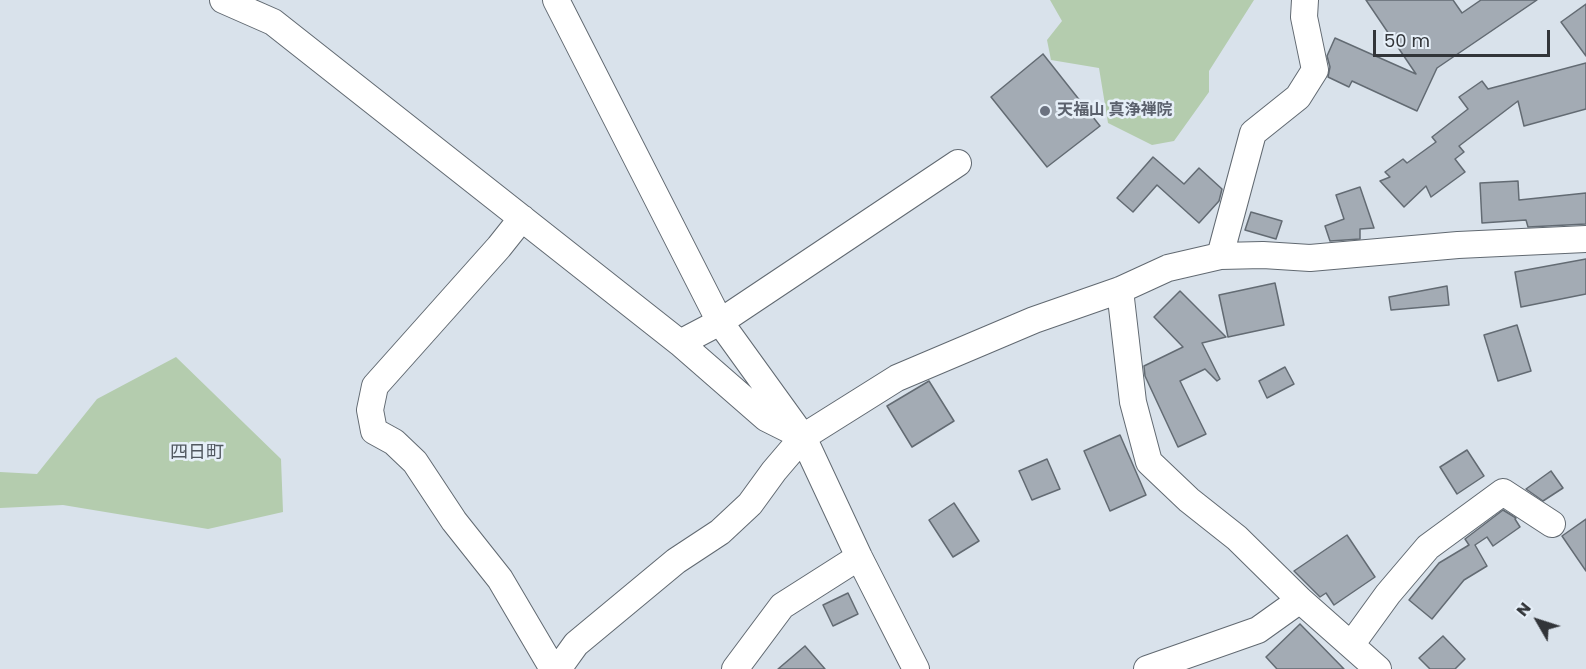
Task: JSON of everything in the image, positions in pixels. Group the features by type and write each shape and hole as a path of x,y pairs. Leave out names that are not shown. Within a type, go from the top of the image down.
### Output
{"street":[{"path":"223,0 273,22 680,343 766,418 803,437"},
{"path":"556,0 720,322 803,437 916,669"},
{"path":"1220,255 1253,133 1298,97 1315,70 1304,17 1305,0"},
{"path":"680,343 720,322 958,163"},
{"path":"522,218 375,386 370,410 375,431 394,442 415,462 454,521 500,579 553,669"},
{"path":"558,669 576,644 676,561 728,525 750,504 803,437 897,378 1034,320 1119,290 1168,268 1220,255 1310,258 1458,245 1586,239"},
{"path":"1119,290 1133,402 1149,462 1189,500 1237,538 1300,600 1378,669"},
{"path":"1351,645 1388,594 1428,547 1503,492 1552,524"},
{"path":"735,669 782,606 859,556"},
{"path":"1153,668 1258,630 1300,600"}],"green space":[{"path":"1050,0 1254,0 1209,71 1209,92 1174,141 1152,145 1108,123 1099,68 1051,60 1047,40 1062,21"},
{"path":"176,357 281,459 283,512 208,529 63,505 0,508 0,472 37,474 97,399"}],"building":[{"path":"1366,0 1453,0 1462,13 1481,0 1537,0 1437,68 1417,111 1352,81 1349,87 1328,77 1330,67 1327,56 1335,38 1416,74"},
{"path":"1586,4 1586,56 1561,22"},
{"name":"天福山 真浄禅院","path":"1043,54 1100,126 1047,167 991,97"},
{"path":"1586,63 1586,109 1524,126 1518,101 1459,146 1464,152 1455,159 1465,172 1431,197 1426,186 1404,207 1380,181 1390,177 1385,172 1403,159 1407,163 1436,142 1432,137 1468,109 1459,97 1482,81 1488,89"},
{"path":"1153,157 1184,184 1199,168 1222,189 1219,201 1199,223 1157,185 1133,212 1117,198"},
{"path":"1518,181 1519,200 1586,193 1586,224 1528,227 1526,220 1482,223 1480,183"},
{"path":"1360,187 1374,228 1360,229 1360,239 1330,241 1325,226 1344,219 1336,195"},
{"path":"1251,212 1282,221 1276,239 1245,230"},
{"path":"1586,259 1586,294 1521,307 1515,272"},
{"path":"1275,283 1284,325 1228,337 1219,295"},
{"path":"1447,286 1449,305 1391,310 1389,297"},
{"path":"1180,291 1226,337 1202,343 1220,379 1217,381 1205,369 1180,381 1206,434 1178,447 1145,376 1144,366 1183,347 1154,317"},
{"path":"1517,325 1531,371 1498,381 1484,335"},
{"path":"1285,367 1294,384 1267,398 1259,381"},
{"path":"929,381 954,421 912,447 887,406"},
{"path":"1120,435 1146,495 1110,511 1084,451"},
{"path":"1467,450 1484,476 1457,494 1440,467"},
{"path":"1047,459 1060,489 1032,500 1019,471"},
{"path":"1551,471 1563,488 1543,501 1526,489"},
{"path":"954,503 979,541 953,557 929,520"},
{"path":"1503,510 1516,518 1520,527 1493,546 1487,537 1475,545 1487,566 1464,580 1432,619 1409,600 1439,563 1469,545 1465,539"},
{"path":"1586,519 1586,571 1562,536"},
{"path":"1347,535 1375,577 1334,605 1326,593 1320,597 1294,571"},
{"path":"848,593 858,614 833,626 823,605"},
{"path":"1300,624 1344,669 1277,669 1266,657"},
{"path":"1443,636 1465,659 1455,669 1430,669 1419,658"},
{"path":"805,646 825,669 778,669"}],"place":[{"name":"天福山 真浄禅院","path":"1045,111"}],"district":[{"name":"四日町","path":"197,453"}]}
